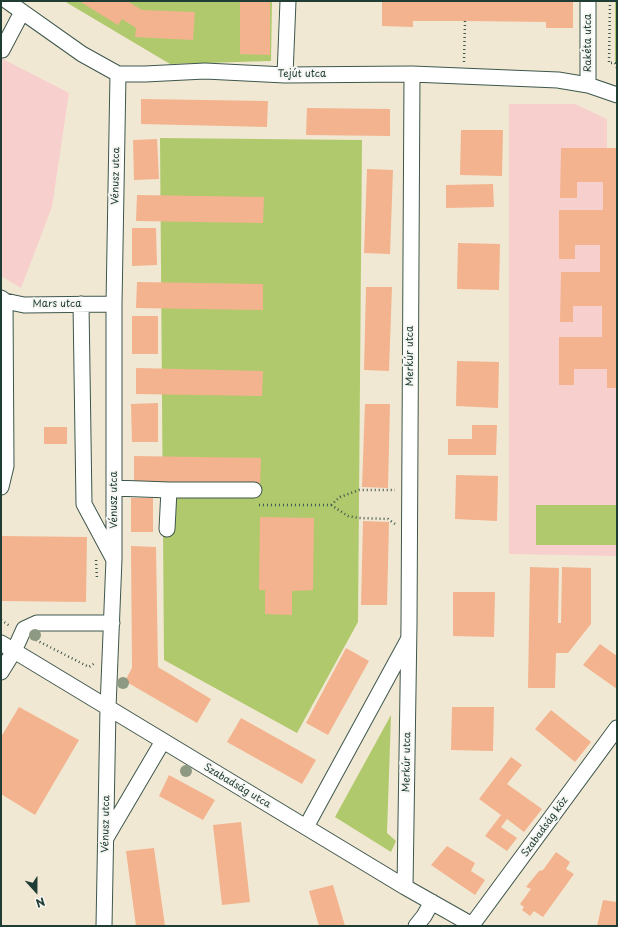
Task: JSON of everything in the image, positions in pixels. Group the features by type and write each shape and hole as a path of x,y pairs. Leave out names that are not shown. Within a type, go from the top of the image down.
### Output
{"street":[{"name":"Tejút utca","path":"7,1 82,54 118,74 205,71 285,75 412,74 464,76 558,80 588,85 617,95"},
{"path":"285,75 288,1"},
{"name":"Rakéta utca","path":"588,1 588,85"},
{"path":"1,50 22,12"},
{"name":"Vénusz utca","path":"104,926 108,708 114,559 114,304 118,74"},
{"name":"Merkúr utca","path":"405,887 409,638 412,74"},
{"path":"1,487 6,466 3,300"},
{"name":"Mars utca","path":"3,300 24,305 114,304"},
{"path":"81,304 84,504 114,559"},
{"path":"114,488 169,490 254,498"},
{"path":"167,529 169,490"},
{"path":"1,672 14,651 24,629 38,623 112,623"},
{"name":"Merkúr utca","path":"306,827 409,638"},
{"name":"Szabadság utca","path":"1,643 405,887 473,926"},
{"name":"Szabadság köz","path":"473,926 617,728"},
{"path":"106,839 163,741"},
{"path":"416,926 432,902"}],"path":[{"path":"610,1 609,63 616,63 617,68"},
{"path":"464,76 465,21"},
{"path":"331,505 340,497 359,490 410,490"},
{"path":"254,498 331,505 348,516 388,519 409,536"},
{"path":"1,620 22,633 89,667 95,663 96,656"}],"shaded area":[{"path":"1,58 69,93 52,207 21,288 1,276"},
{"path":"509,104 575,104 607,119 607,148 617,148 617,556 509,554"}],"green space":[{"path":"64,1 272,1 271,61 170,64"},
{"path":"615,1 617,1 617,65 615,63"},
{"path":"160,138 362,140 358,622 297,733 164,660"},
{"path":"536,505 617,505 617,545 536,545"},
{"path":"391,715 387,833 396,841 391,852 335,817"}],"building":[{"path":"79,1 127,1 142,10 195,12 193,40 135,37 136,28 122,19 118,25"},
{"path":"240,1 270,1 270,55 240,54"},
{"path":"382,1 573,1 573,28 546,28 546,22 465,21 413,21 413,27 382,26"},
{"path":"141,99 268,101 267,127 141,124"},
{"path":"307,108 390,109 390,136 306,135"},
{"path":"461,130 503,130 502,176 460,175"},
{"path":"157,139 159,179 134,180 133,140"},
{"path":"561,148 617,148 617,388 607,388 607,369 574,369 574,385 559,385 559,337 602,337 602,306 573,306 573,322 560,322 561,272 600,272 600,245 575,245 575,259 559,259 559,210 603,210 603,182 577,182 577,198 560,198"},
{"path":"367,169 393,170 390,254 364,253"},
{"path":"493,184 494,207 446,208 446,185"},
{"path":"137,195 264,197 263,223 136,221"},
{"path":"132,228 156,228 157,265 132,266"},
{"path":"458,243 500,244 499,290 457,289"},
{"path":"137,282 263,284 263,310 136,308"},
{"path":"366,287 392,287 389,371 364,370"},
{"path":"132,316 158,316 158,354 132,354"},
{"path":"457,361 499,362 498,408 456,406"},
{"path":"136,368 263,371 262,396 136,394"},
{"path":"158,403 158,442 132,442 131,404"},
{"path":"365,404 390,404 388,488 362,487"},
{"path":"472,425 497,425 496,455 448,455 448,439 472,439"},
{"path":"44,427 67,427 67,444 44,444"},
{"path":"134,456 261,458 260,484 134,482"},
{"path":"456,475 498,476 497,521 455,519"},
{"path":"131,498 153,498 153,532 131,532"},
{"path":"260,517 314,518 313,590 292,591 292,615 265,614 265,590 259,590"},
{"path":"363,521 389,522 387,605 361,605"},
{"path":"1,536 87,537 86,602 1,601"},
{"path":"131,546 156,547 158,667 211,699 197,723 125,681 132,668"},
{"path":"530,567 559,568 558,623 561,623 562,567 591,568 591,624 568,653 556,653 555,688 528,688"},
{"path":"453,592 495,592 494,637 453,636"},
{"path":"600,644 617,656 617,689 583,665"},
{"path":"346,648 369,661 328,735 306,723"},
{"path":"19,707 79,740 35,815 1,794 1,737"},
{"path":"452,707 494,707 493,751 451,750"},
{"path":"551,710 591,742 575,762 535,729"},
{"path":"241,718 316,760 302,784 227,742"},
{"path":"511,757 522,765 507,784 542,809 524,832 507,819 501,827 517,838 507,851 485,836 501,815 479,799"},
{"path":"169,775 215,800 203,820 159,796"},
{"path":"241,822 250,902 222,905 213,825"},
{"path":"447,846 475,863 471,871 485,880 475,895 431,865"},
{"path":"154,848 165,926 136,926 126,851"},
{"path":"556,852 570,862 566,869 574,874 543,917 534,911 530,916 522,910 524,907 520,904 531,889 526,887 539,871 543,870"},
{"path":"333,885 345,926 319,926 309,891"},
{"path":"603,900 617,902 617,926 597,926"}]}
